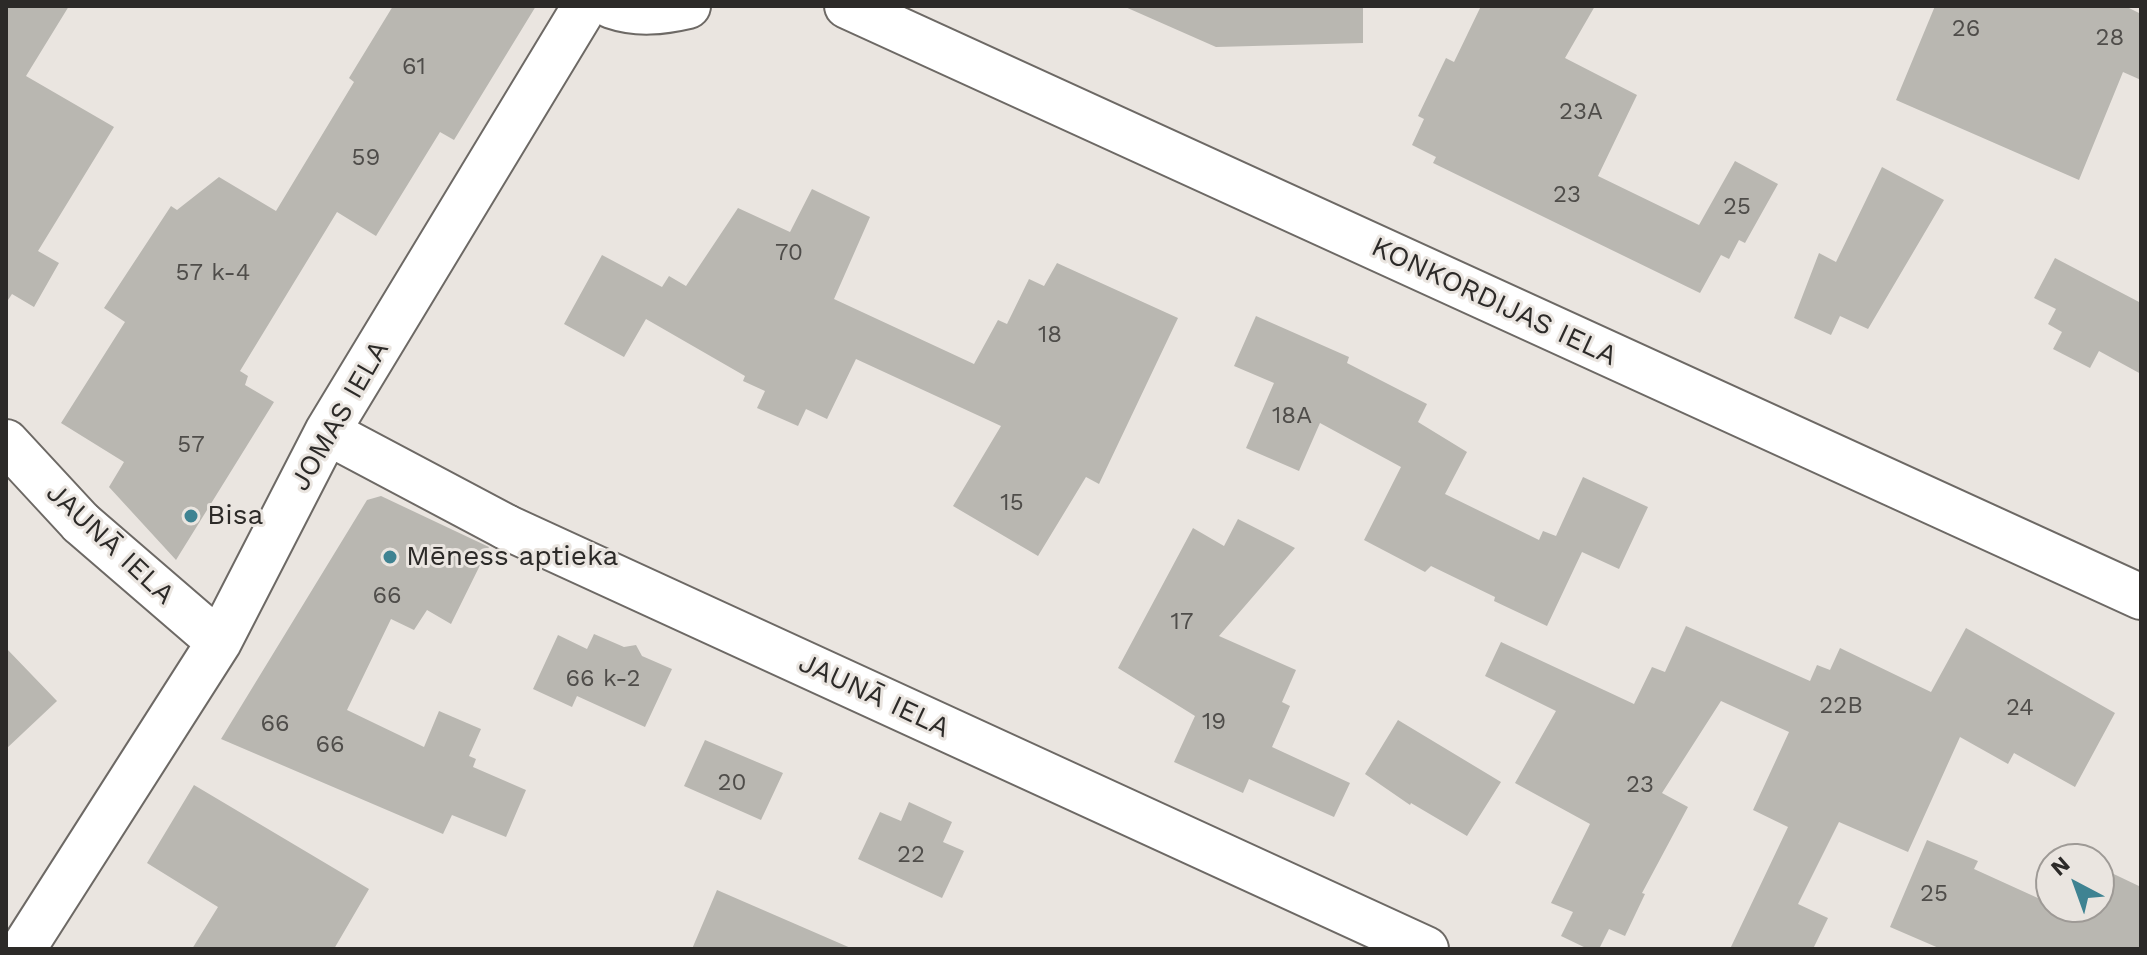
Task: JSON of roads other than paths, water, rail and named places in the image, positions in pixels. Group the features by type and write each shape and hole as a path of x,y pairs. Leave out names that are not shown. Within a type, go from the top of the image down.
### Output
{"street":[{"name":"JOMAS IELA","path":"23,949 219,642 327,432 585,6"},
{"path":"612,6 631,12 661,12 688,6"},
{"name":"KONKORDIJAS IELA","path":"847,6 2141,597"},
{"name":"JAUNĀ IELA","path":"327,432 506,527 1426,949"},
{"name":"JAUNĀ IELA","path":"6,442 81,523 219,642"}],"place":[{"name":"Bisa","path":"191,516"},
{"name":"Mēness aptieka","path":"390,557"}]}
